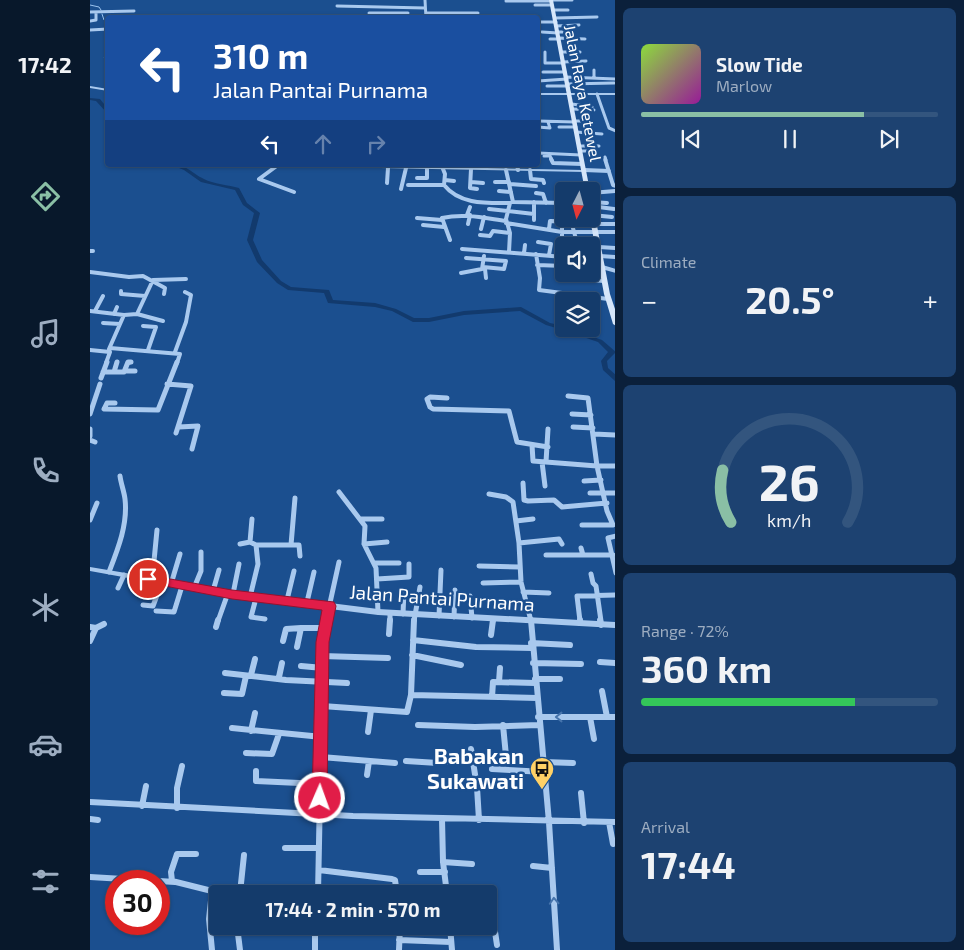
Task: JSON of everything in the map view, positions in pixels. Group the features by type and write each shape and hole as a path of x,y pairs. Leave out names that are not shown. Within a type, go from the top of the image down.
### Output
{"main road":[{"name":"Jalan Raya Ketewel","path":"551,3 587,182"},
{"path":"595,228 597,237"},
{"path":"600,254 615,324"}],"street":[{"path":"425,0 426,13 478,13"},
{"path":"535,5 572,0"},
{"path":"506,1 551,3 568,10"},
{"path":"337,6 425,8"},
{"path":"408,7 408,15"},
{"path":"90,12 134,11"},
{"path":"90,21 96,20 98,12"},
{"path":"369,13 408,12"},
{"path":"540,22 597,17"},
{"path":"555,22 579,26"},
{"path":"90,30 105,29"},
{"path":"542,32 585,39"},
{"path":"550,39 573,32"},
{"path":"545,52 546,63 586,61"},
{"path":"562,52 580,52"},
{"path":"540,58 545,58"},
{"path":"594,70 594,78"},
{"path":"543,72 567,80 601,85 614,81"},
{"path":"540,81 594,78 614,81"},
{"path":"547,86 567,80"},
{"path":"90,87 105,89"},
{"path":"540,94 615,94"},
{"path":"596,94 609,128 615,130"},
{"path":"572,106 593,108"},
{"path":"559,127 589,121"},
{"path":"540,122 575,125 602,134"},
{"path":"540,127 550,128 548,122"},
{"path":"580,150 599,146"},
{"path":"540,153 580,150 596,151"},
{"path":"544,156 550,156 554,171"},
{"path":"605,157 613,185 615,186"},
{"path":"553,163 582,164"},
{"path":"275,167 259,179 294,192"},
{"path":"387,183 388,167 463,167 471,169 499,167 506,170 518,168 573,172 609,171"},
{"path":"401,189 407,167"},
{"path":"448,167 444,183 449,193 458,197 512,203 555,202"},
{"path":"417,178 427,178 425,168"},
{"path":"471,169 470,188 477,189"},
{"path":"506,170 512,203 506,222 510,233 509,252"},
{"path":"530,170 531,179 544,182"},
{"path":"471,179 478,178"},
{"path":"471,179 483,183"},
{"path":"408,185 444,183 454,180"},
{"path":"495,182 536,186"},
{"path":"499,191 511,192"},
{"path":"600,192 615,191"},
{"path":"536,193 543,194 546,202"},
{"path":"534,202 534,220"},
{"path":"600,203 607,203"},
{"path":"468,224 470,207"},
{"path":"600,207 614,209"},
{"path":"489,209 534,214"},
{"path":"417,218 442,220 453,215 478,215 562,232 615,232"},
{"path":"600,215 612,217"},
{"path":"481,229 487,217"},
{"path":"442,220 450,240"},
{"path":"549,229 550,221 555,221"},
{"path":"600,223 615,224"},
{"path":"423,225 444,226"},
{"path":"562,228 562,237"},
{"path":"572,228 575,237"},
{"path":"480,236 490,236 493,231 510,233"},
{"path":"538,242 551,244 549,255"},
{"path":"524,253 525,245"},
{"path":"600,248 615,248"},
{"path":"462,249 555,255"},
{"path":"486,250 483,268 485,269 486,278"},
{"path":"536,254 540,278 539,290 558,292"},
{"path":"601,261 615,257"},
{"path":"461,273 483,268 505,269 507,261 466,258"},
{"path":"601,261 615,271"},
{"path":"537,264 555,265"},
{"path":"90,272 143,276 154,280 166,288 164,294"},
{"path":"600,277 604,278"},
{"path":"600,278 604,278"},
{"path":"154,280 186,279"},
{"path":"137,314 154,280"},
{"path":"121,290 121,294 145,296"},
{"path":"175,352 186,322 186,313 191,295 186,292"},
{"path":"103,296 93,311 100,314 137,314 163,321"},
{"path":"114,314 117,307"},
{"path":"100,378 110,352 109,350 124,315"},
{"path":"148,350 156,327 145,325 149,317"},
{"path":"103,323 120,324"},
{"path":"90,350 148,350 180,354 157,411 104,409 106,404 115,404"},
{"path":"114,372 117,362"},
{"path":"126,371 128,362 131,362"},
{"path":"103,372 136,371"},
{"path":"90,414 100,384"},
{"path":"167,384 191,386 176,432"},
{"path":"90,396 96,396"},
{"path":"568,396 588,398 598,466 605,493 607,511 614,528 582,525"},
{"path":"447,398 430,397 427,399 430,407 433,409 509,411 517,442 548,447"},
{"path":"572,414 591,415"},
{"path":"179,426 198,426 192,449"},
{"path":"573,427 615,435"},
{"path":"90,429 90,436"},
{"path":"545,486 544,462 548,447 548,429"},
{"path":"532,445 532,460 615,466"},
{"path":"109,572 116,554 124,518 125,498 120,476"},
{"path":"584,481 601,480"},
{"path":"523,483 524,500 528,501 555,500 562,507 607,503"},
{"path":"339,492 365,526 364,544 374,563 377,579 378,612"},
{"path":"590,493 615,494"},
{"path":"489,494 506,497 513,502 516,534 519,542 521,582 531,621 533,663 549,822 556,950"},
{"path":"291,545 295,498"},
{"path":"90,520 97,503"},
{"path":"250,542 252,519"},
{"path":"359,519 382,519"},
{"path":"516,521 533,519"},
{"path":"148,579 156,553 156,530"},
{"path":"615,536 608,538 613,554 615,573"},
{"path":"519,542 558,539 562,544"},
{"path":"240,544 250,542 256,545 300,546 300,556"},
{"path":"364,544 387,542"},
{"path":"256,545 258,564 251,617 264,619"},
{"path":"581,548 583,555"},
{"path":"194,588 200,571 201,552"},
{"path":"171,584 180,554"},
{"path":"546,555 613,554"},
{"path":"318,885 321,814 322,656 324,628 339,562"},
{"path":"374,563 399,563"},
{"path":"216,627 230,594 239,564"},
{"path":"377,579 409,577 409,564"},
{"path":"479,566 519,567"},
{"name":"Jalan Pantai Purnama","path":"90,569 230,594 307,602 390,614 615,625"},
{"path":"213,591 219,570"},
{"path":"439,616 441,570"},
{"path":"287,600 294,571"},
{"path":"307,602 314,572"},
{"path":"591,574 597,594 601,625"},
{"path":"118,588 124,575"},
{"path":"143,605 153,606 162,582"},
{"path":"483,583 521,582"},
{"path":"156,611 174,612 182,586"},
{"path":"322,706 407,712 411,695 415,615 420,587"},
{"path":"404,590 404,614"},
{"path":"454,617 455,590"},
{"path":"523,592 549,593"},
{"path":"580,624 577,596 615,595"},
{"path":"470,596 472,618"},
{"path":"389,634 390,614"},
{"path":"491,635 493,619"},
{"path":"90,641 93,627 104,624"},
{"path":"297,647 301,628"},
{"path":"283,641 286,629 324,628"},
{"path":"413,640 476,647 570,645"},
{"path":"412,655 436,658 448,664 462,665"},
{"path":"322,656 386,660 388,658"},
{"path":"224,693 242,694 255,659"},
{"path":"279,677 282,662"},
{"path":"600,662 615,663"},
{"path":"533,663 581,664"},
{"path":"301,666 322,668"},
{"path":"499,682 500,668"},
{"path":"225,673 279,677 298,681 347,683"},
{"path":"492,697 492,682 560,680"},
{"path":"602,691 607,717"},
{"path":"411,695 537,698"},
{"path":"368,732 371,710"},
{"path":"251,731 255,713"},
{"path":"538,716 615,717"},
{"path":"590,717 594,739"},
{"path":"418,725 475,727 539,725"},
{"path":"503,725 506,756"},
{"path":"232,728 322,737"},
{"path":"246,753 273,754 279,734"},
{"path":"471,749 478,820"},
{"path":"437,752 438,762"},
{"path":"321,757 395,763"},
{"path":"406,762 472,759"},
{"path":"367,776 369,761"},
{"path":"544,762 573,763"},
{"path":"178,808 177,788 182,766"},
{"path":"492,769 544,772"},
{"path":"256,771 256,781 320,784"},
{"path":"142,806 146,786"},
{"path":"581,793 584,823"},
{"path":"90,802 178,808 442,819 612,822 612,844"},
{"path":"90,819 98,820"},
{"path":"442,819 443,862 447,885"},
{"path":"285,848 319,848"},
{"path":"175,882 172,881 171,874 176,855 179,852 196,854"},
{"path":"241,885 244,855"},
{"path":"443,862 472,864"},
{"path":"533,866 552,868"},
{"path":"319,870 392,879 395,880 396,885"},
{"path":"420,872 445,872"},
{"path":"90,876 105,877"},
{"path":"170,882 209,890"},
{"path":"211,935 212,950"},
{"path":"238,935 240,950"},
{"path":"314,950 315,935"},
{"path":"399,935 399,950"},
{"path":"496,935 497,945"},
{"path":"399,940 451,946"}],"waterway":[{"path":"90,5 99,7 101,10"},
{"path":"102,14 105,21"},
{"path":"90,99 98,100 105,109"},
{"path":"180,167 203,181 237,189 245,204 257,213 250,240 259,261 279,282 290,289 327,291 330,302 375,305 394,310 413,320 429,320 464,313 521,309 548,324 555,326"},
{"path":"589,337 600,341 612,352 604,361 605,369 615,379"}],"place":[{"name":"Babakan Sukawati","path":"542,790"}],"route":[{"path":"148,579 256,598 330,606 324,628 322,656 323,718 320,798"}]}
